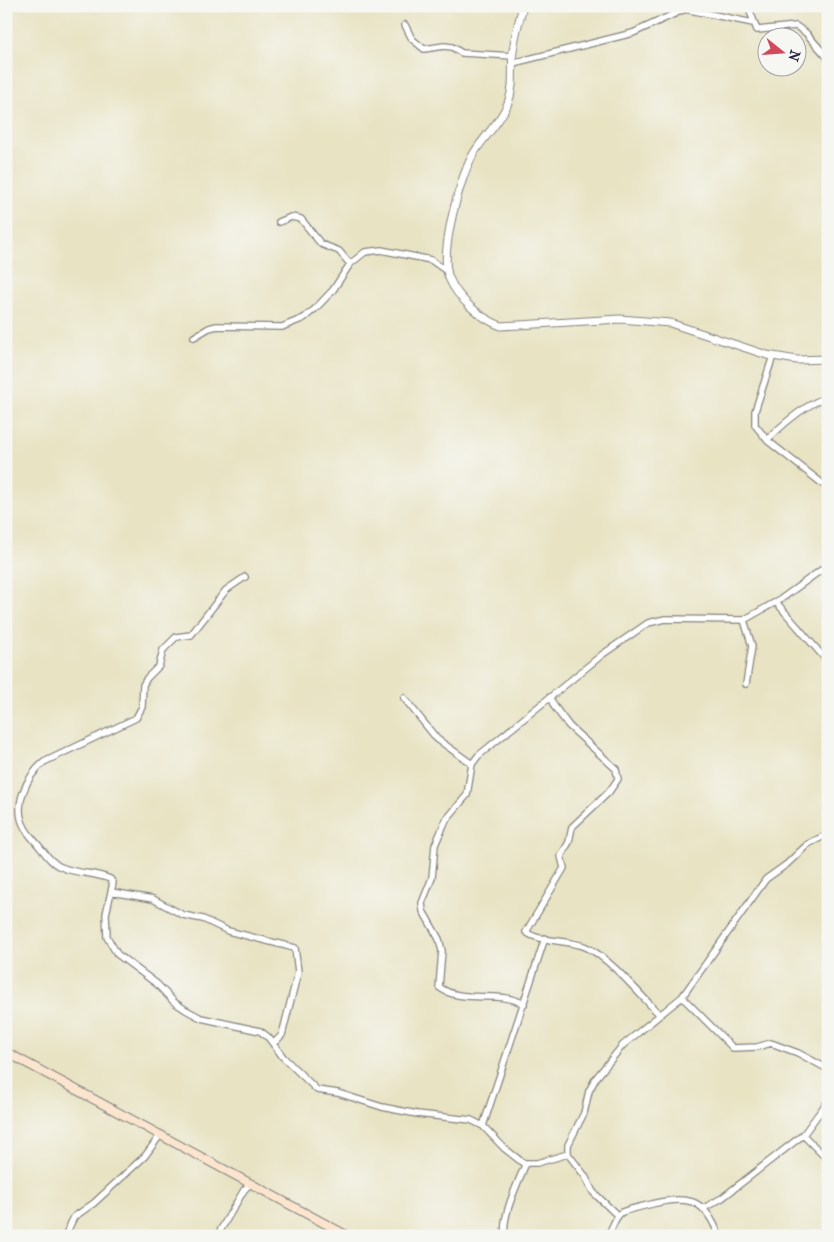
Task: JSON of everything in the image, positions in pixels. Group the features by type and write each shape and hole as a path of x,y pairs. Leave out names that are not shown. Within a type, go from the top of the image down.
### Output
{"main road":[{"path":"6,1052 348,1236"}],"street":[{"path":"523,6 513,60 513,86 509,102 501,117 474,154 463,179 449,233 448,272 454,288 474,310 490,322 501,326 620,319 670,323 773,356 797,360 828,359"},
{"path":"748,6 753,23 758,30 796,26 806,33 828,58"},
{"path":"405,25 416,44 427,50 444,46 462,53 513,60 633,33 685,9 753,23"},
{"path":"278,222 291,217 301,219 321,244 339,251 350,264"},
{"path":"194,337 209,328 217,326 282,327 294,322 316,308 333,290 350,264 365,252 381,250 431,260 448,272"},
{"path":"773,356 755,410 755,425 767,440 828,488"},
{"path":"767,440 813,404 828,397"},
{"path":"524,1004 502,997 459,995 439,987 442,951 439,939 423,911 422,903 432,878 435,845 446,820 467,795 472,764 478,756 603,654 648,623 665,619 744,620 776,602 828,564"},
{"path":"246,577 224,592 191,634 176,636 163,650 159,666 143,685 142,707 136,718 44,762 28,779 21,799 21,818 24,827 52,862 60,867 110,880 113,884 106,914 108,937 117,954 157,984 174,1002 186,1010 201,1018 260,1031 274,1043 283,1057 317,1090 338,1093 382,1107 471,1120 483,1126 504,1148 518,1160 526,1163 537,1163 568,1154"},
{"path":"776,602 828,662"},
{"path":"744,620 752,646 746,684"},
{"path":"550,697 554,706 569,726 613,766 618,775 613,788 570,830 569,842 561,856 564,868 526,931 528,934 581,946 594,953 636,990 660,1015"},
{"path":"404,698 437,739 472,764"},
{"path":"617,1215 593,1192 585,1176 568,1154 568,1145 584,1113 594,1081 623,1045 682,997 763,883 808,844 828,834"},
{"path":"111,892 123,896 148,898 183,915 203,920 228,931 295,948 298,972 282,1035 274,1043"},
{"path":"483,1126 545,938"},
{"path":"682,997 733,1048 757,1047 771,1043 798,1053 828,1069"},
{"path":"704,1208 722,1198 803,1135 828,1101"},
{"path":"65,1236 74,1217 94,1203 145,1156 161,1134"},
{"path":"803,1135 828,1160"},
{"path":"506,1236 504,1228 512,1198 526,1163"},
{"path":"217,1236 244,1190 251,1183"},
{"path":"607,1236 613,1227 617,1215 625,1211 670,1199 692,1200 704,1208 714,1221 719,1236"}]}
